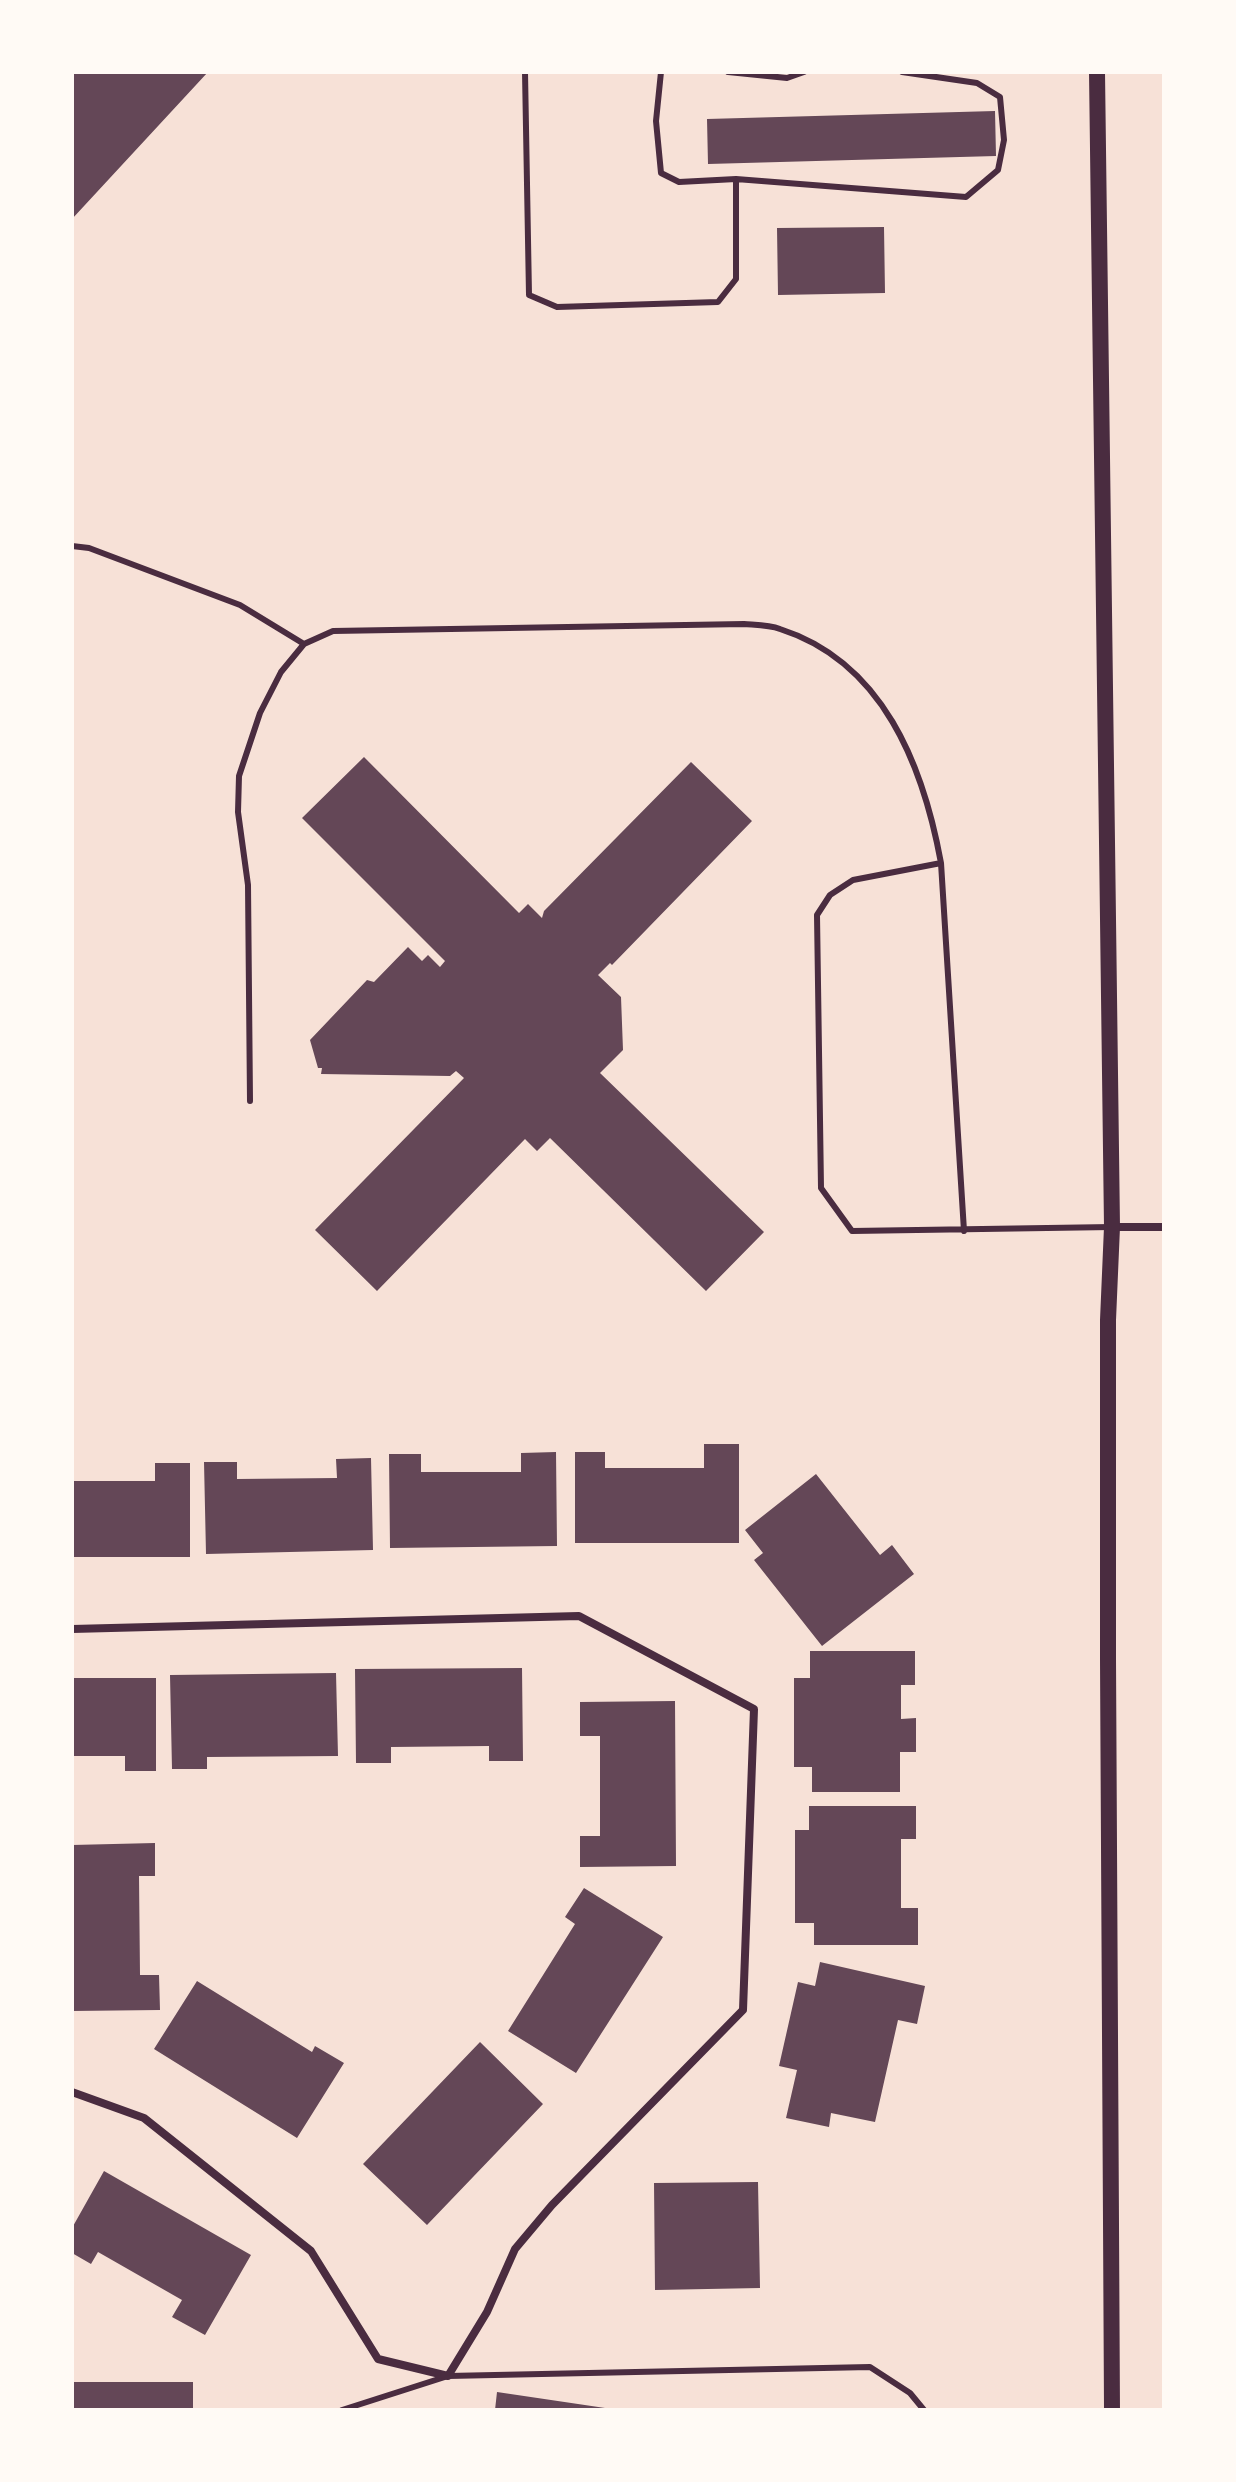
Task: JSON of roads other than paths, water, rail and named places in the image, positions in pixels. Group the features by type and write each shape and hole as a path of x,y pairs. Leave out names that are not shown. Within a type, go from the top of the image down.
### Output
{"main road":[{"path":"1097,72 1112,1227 1108,1320 1112,2410"}],"street":[{"path":"1112,1227 1164,1227"},
{"path":"72,1629 579,1616 754,1709 743,2010 552,2205 515,2249 487,2312 448,2376 378,2359 311,2251 144,2118 72,2092"}],"lane":[{"path":"525,72 529,295 557,307 718,302 736,279 736,179"},
{"path":"661,72 656,121 661,173 679,182 736,179 966,197 998,170 1004,140 1000,97 977,83 902,72"},
{"path":"728,72 787,78 804,72"},
{"path":"72,546 89,548 240,605 304,644"},
{"path":"250,1101 248,885 238,812 239,776 260,713 281,672 304,644 333,631 744,624 777,628 815,643 855,672 892,717 933,816 941,863 964,1231"},
{"path":"941,863 853,880 830,895 817,915 821,1188 852,1231 1112,1227"},
{"path":"342,2410 448,2376 870,2367 910,2393 924,2410"}]}
